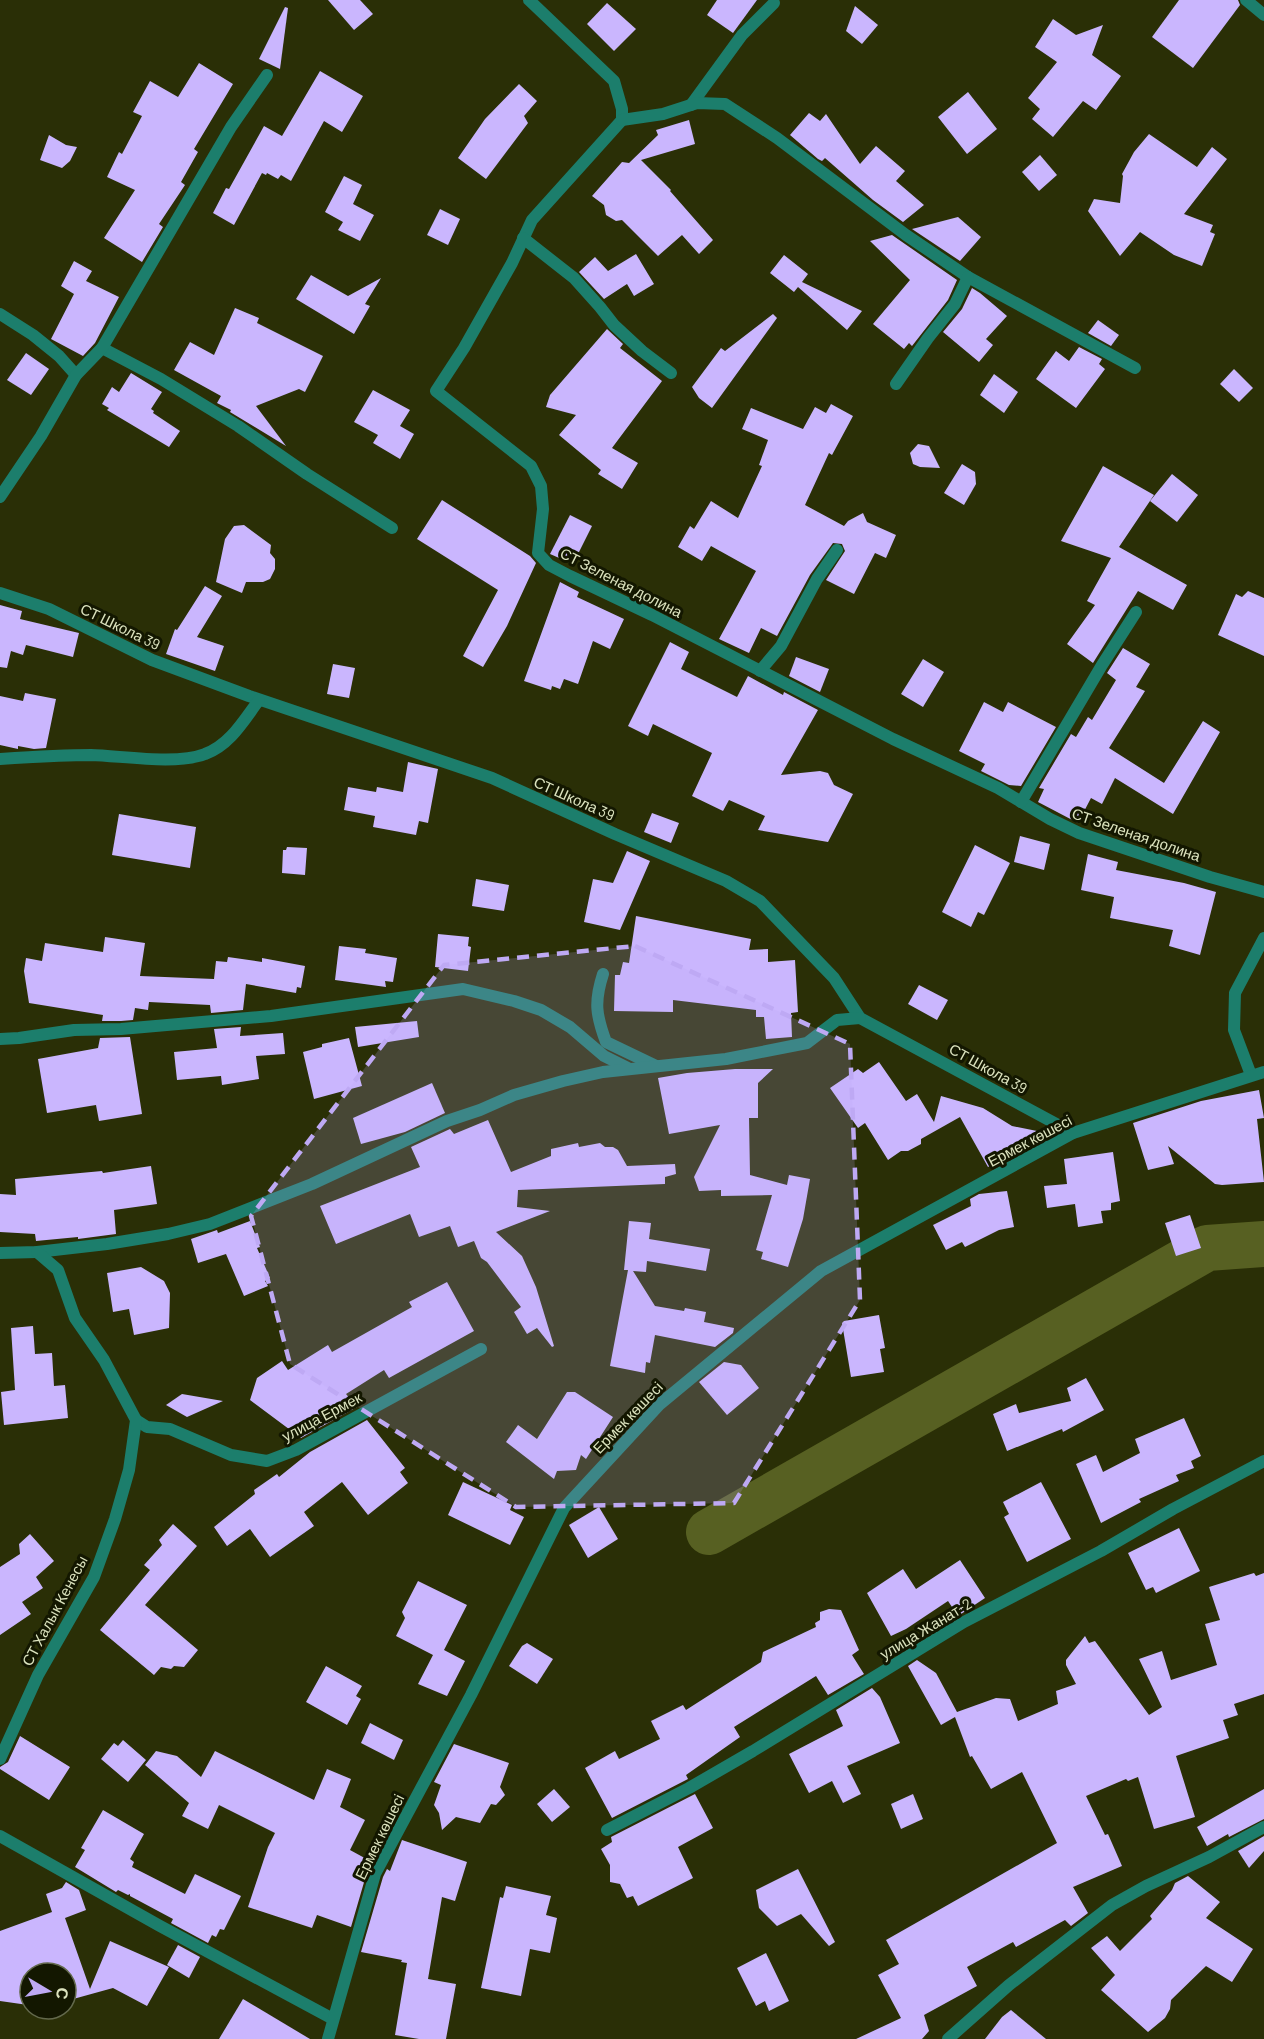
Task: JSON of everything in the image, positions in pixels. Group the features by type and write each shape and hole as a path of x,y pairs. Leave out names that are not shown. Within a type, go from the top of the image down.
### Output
{"street":[{"path":"529,0 614,81 622,109 621,120 663,114 691,105 725,104 777,138 906,236 968,277 1135,368"},
{"path":"1246,0 1264,15"},
{"path":"691,105 742,34 774,3"},
{"path":"0,497 41,436 76,375 102,348 231,127 267,75"},
{"name":"СТ Зеленая долина","path":"621,120 532,220 470,338 436,391 531,466 541,486 543,509 538,553 549,565 652,615 893,739 998,788 1079,833 1210,877 1264,892"},
{"path":"523,238 574,278 614,325 642,351 671,373"},
{"path":"896,384 955,304 968,277"},
{"path":"0,314 51,349 76,375"},
{"path":"102,348 161,379 238,426 307,474 392,528"},
{"path":"760,671 782,646 818,579 837,550"},
{"name":"СТ Школа 39","path":"0,594 50,609 153,660 259,700 492,778 726,881 760,901 834,978 860,1018 1073,1133"},
{"path":"1021,802 1102,664 1136,612"},
{"path":"0,759 90,755 189,759 206,754 223,744 259,700"},
{"path":"1251,1076 1234,1030 1236,993 1264,938"},
{"path":"603,974 599,987 597,1017 606,1042 657,1066"},
{"path":"0,1039 74,1030 132,1028 271,1016 463,989 541,1010 570,1027 604,1056 628,1068"},
{"path":"0,1252 37,1252 107,1244 168,1234 210,1224 312,1184 447,1121 514,1095 563,1081 628,1068 726,1059 807,1043 837,1020 860,1018"},
{"name":"Ермек көшесі","path":"328,2039 375,1874 471,1695 564,1508 660,1404 821,1271 1073,1133 1264,1072"},
{"path":"37,1252 57,1270 75,1318 104,1360 136,1420"},
{"name":"улица Ермек","path":"136,1420 147,1427 170,1429 231,1455 267,1461 296,1450 481,1348"},
{"name":"СТ Халык Кенесы","path":"0,1759 38,1675 94,1577 115,1519 129,1470 136,1420"},
{"name":"улица Жанат-2","path":"608,1830 689,1788 753,1751 964,1622 1101,1551 1173,1509 1264,1461"},
{"path":"948,2039 1009,1985 1112,1905 1264,1827"},
{"path":"0,1836 160,1926 333,2019"}],"highlighted area":[{"path":"635,946 850,1044 860,1300 734,1503 516,1507 290,1364 251,1216 444,965"}],"building":[{"path":"328,0 360,0 373,14 354,30"},
{"path":"717,0 757,0 733,33 707,15"},
{"path":"1179,0 1238,0 1240,5 1193,68 1152,37"},
{"path":"607,3 636,29 614,51 587,24"},
{"path":"855,6 878,25 862,44 846,31"},
{"path":"285,7 288,8 280,69 259,59"},
{"path":"1053,19 1076,35 1103,25 1092,55 1121,76 1096,110 1083,101 1053,137 1032,119 1040,109 1028,98 1057,62 1035,47"},
{"path":"199,63 233,84 194,149 198,152 181,182 185,185 159,224 163,227 142,262 104,238 135,190 107,177 119,152 122,154 142,116 133,112 150,81 178,97"},
{"path":"320,71 363,96 342,132 324,121 291,181 281,175 278,179 262,173 234,225 213,213 264,126 282,136"},
{"path":"519,84 537,101 524,116 528,123 486,179 458,158 485,119"},
{"path":"968,92 997,129 967,154 938,117"},
{"path":"809,113 820,121 826,114 860,164 876,146 905,171 896,181 924,205 903,222 873,200 825,158 822,161 818,159 790,135"},
{"path":"689,120 695,144 641,160 671,190 713,240 699,254 682,235 658,256 622,220 616,221 606,215 604,205 592,196 622,162 629,163 658,135 656,130"},
{"path":"1149,134 1197,167 1212,147 1227,159 1184,214 1213,225 1210,232 1215,234 1202,266 1174,255 1140,232 1120,256 1088,211 1094,199 1120,203 1122,174 1134,152"},
{"path":"49,135 66,145 77,147 70,161 62,168 40,160"},
{"path":"1040,155 1057,175 1039,191 1022,172"},
{"path":"344,176 362,185 353,204 374,215 360,241 338,230 343,222 325,212"},
{"path":"440,209 460,219 448,245 427,235"},
{"path":"958,217 981,237 960,261 912,229"},
{"path":"892,235 957,280 948,300 912,346 909,343 904,349 873,324 910,280 870,241"},
{"path":"636,254 654,284 634,296 627,284 604,299 579,272 595,257 608,271"},
{"path":"784,255 808,274 802,282 862,311 847,330 798,287 794,292 770,273"},
{"path":"74,261 92,271 86,281 119,297 95,343 83,356 51,339 74,294 61,286"},
{"path":"311,275 348,296 381,278 365,304 370,306 354,334 296,299"},
{"path":"972,288 1007,316 986,339 993,345 979,362 943,332 962,309"},
{"path":"235,308 259,318 257,323 323,356 305,392 299,389 256,406 286,446 217,403 221,396 174,370 190,342 214,355"},
{"path":"773,314 777,318 712,408 699,398 692,387 721,348 725,351"},
{"path":"1098,320 1119,335 1111,346 1088,333"},
{"path":"607,329 623,344 620,348 662,381 612,448 638,463 622,489 598,474 601,470 559,435 576,415 546,407 550,395"},
{"path":"1079,347 1102,359 1099,364 1105,369 1076,408 1036,379 1056,351 1069,361"},
{"path":"26,353 49,369 31,395 7,380"},
{"path":"1234,369 1253,388 1239,402 1220,384"},
{"path":"131,373 162,392 151,409 153,413 180,431 169,447 107,410 109,408 102,404 112,387 119,392"},
{"path":"994,374 1018,392 1004,413 980,395"},
{"path":"373,390 410,410 400,426 414,434 400,459 373,443 378,435 354,422"},
{"path":"831,404 853,416 832,455 829,453 805,505 844,526 848,521 863,513 867,522 896,535 886,558 875,553 854,594 826,580 845,551 842,544 833,543 810,575 777,636 761,628 749,653 719,639 756,571 711,546 702,561 678,547 690,526 694,529 711,501 738,518 762,466 759,465 768,440 742,429 751,408 803,429 815,407 826,413"},
{"path":"918,444 929,446 940,468 920,467 913,464 910,453"},
{"path":"962,464 975,472 976,484 964,505 944,493"},
{"path":"1103,466 1154,495 1119,547 1187,585 1173,610 1138,591 1093,663 1067,644 1095,605 1087,601 1111,558 1061,541"},
{"path":"1172,474 1198,495 1177,522 1150,501"},
{"path":"442,500 530,556 536,563 507,626 483,667 463,656 498,590 417,539"},
{"path":"570,515 592,526 573,564 550,554"},
{"path":"244,525 271,545 270,553 275,559 275,569 270,579 263,582 246,582 242,593 216,582 225,539 234,526"},
{"path":"560,582 579,592 577,597 624,619 610,649 593,641 578,684 564,679 560,689 552,686 551,690 524,681"},
{"path":"205,586 222,596 197,637 224,646 215,671 166,654 175,629 177,630"},
{"path":"1248,591 1264,598 1264,656 1218,635 1236,594 1242,597"},
{"path":"0,605 22,611 20,619 79,633 73,657 26,645 23,655 11,651 7,668 0,667"},
{"path":"670,642 689,652 681,669 737,697 748,676 818,710 781,775 820,771 828,773 834,785 853,794 828,842 758,830 765,816 729,800 723,811 692,796 712,753 653,724 648,736 628,726"},
{"path":"1123,648 1150,664 1136,687 1145,691 1109,748 1164,783 1203,721 1220,732 1173,814 1115,778 1102,804 1091,798 1078,823 1038,802 1044,789 1039,788 1071,734 1076,737 1088,717 1092,720 1116,680 1107,673"},
{"path":"796,657 829,669 820,692 789,676"},
{"path":"923,659 944,672 923,707 901,694"},
{"path":"333,664 355,668 349,698 327,694"},
{"path":"25,693 56,699 46,748 34,749 18,746 18,749 0,745 0,696 23,701"},
{"path":"984,702 1003,712 1008,702 1056,727 1021,786 1009,785 981,771 985,764 959,751"},
{"path":"408,762 438,769 428,823 419,821 416,835 373,827 375,816 344,810 348,787 376,792 377,787 403,792"},
{"path":"652,813 679,823 671,843 644,832"},
{"path":"119,814 196,827 190,868 112,855"},
{"path":"1020,836 1050,844 1044,870 1014,862"},
{"path":"975,845 1010,863 984,915 978,912 971,927 942,912"},
{"path":"287,847 307,848 305,875 282,873 283,850"},
{"path":"627,851 650,861 620,930 584,922 593,879 613,883"},
{"path":"1088,854 1118,862 1116,870 1184,883 1216,892 1200,955 1169,946 1173,930 1110,918 1114,897 1081,890"},
{"path":"476,879 509,885 504,911 472,906"},
{"path":"636,916 751,939 749,950 768,949 768,962 795,960 798,1012 791,1013 792,1037 766,1039 764,1017 756,1017 756,1010 673,1000 673,1012 614,1011 615,975 620,975 623,962 629,963"},
{"path":"438,934 469,937 468,946 471,947 468,971 435,967"},
{"path":"105,937 145,943 140,976 214,979 216,961 227,962 228,957 262,962 262,958 305,966 301,988 297,987 296,993 246,984 243,1010 211,1013 210,1005 149,1002 148,1010 135,1008 133,1020 121,1021 102,1021 103,1015 29,1003 24,971 26,958 42,961 45,943 103,952"},
{"path":"339,946 366,949 365,953 397,958 393,982 385,981 386,987 335,980"},
{"path":"919,985 948,1000 937,1020 908,1004"},
{"path":"417,1021 419,1037 358,1047 355,1027"},
{"path":"241,1027 240,1036 283,1033 285,1054 256,1056 259,1079 222,1085 221,1076 177,1080 174,1052 217,1048 214,1029"},
{"path":"130,1037 142,1114 99,1121 96,1105 47,1113 38,1059 98,1048 100,1038"},
{"path":"349,1038 362,1086 314,1099 303,1052 322,1047 322,1044"},
{"path":"879,1062 906,1101 917,1094 934,1122 941,1096 983,1108 1012,1126 1047,1133 988,1167 960,1117 921,1139 921,1144 908,1151 901,1151 888,1160 865,1123 858,1128 830,1088 858,1069 863,1073"},
{"path":"735,1069 773,1069 758,1083 758,1118 749,1118 750,1175 787,1185 789,1175 810,1179 803,1219 788,1267 761,1259 763,1252 756,1250 772,1195 721,1196 721,1190 699,1191 694,1177 720,1125 669,1134 658,1078"},
{"path":"432,1083 445,1113 405,1132 361,1144 353,1118"},
{"path":"1259,1090 1264,1118 1257,1119 1264,1182 1215,1184 1168,1146 1174,1164 1148,1170 1133,1123 1201,1101"},
{"path":"488,1120 511,1172 551,1156 551,1149 578,1143 579,1147 600,1143 605,1147 613,1147 618,1150 627,1166 675,1164 676,1174 665,1177 665,1184 518,1190 517,1207 550,1211 496,1232 522,1256 536,1287 554,1346 552,1347 537,1328 527,1334 514,1312 521,1307 487,1262 481,1258 474,1241 458,1247 450,1226 419,1237 410,1214 336,1244 320,1206 420,1167 411,1147 450,1129 454,1134"},
{"path":"1113,1152 1120,1201 1111,1203 1111,1210 1101,1211 1103,1223 1078,1227 1075,1204 1047,1208 1044,1186 1067,1184 1064,1159"},
{"path":"151,1166 157,1204 114,1210 116,1234 36,1241 35,1234 0,1232 0,1194 16,1195 15,1179 102,1171 103,1173"},
{"path":"1007,1191 1014,1227 999,1230 965,1247 962,1242 946,1250 933,1225 971,1206 970,1199 979,1194"},
{"path":"1190,1215 1201,1248 1176,1256 1165,1223"},
{"path":"250,1221 260,1247 257,1248 270,1278 265,1281 268,1286 244,1296 226,1254 198,1263 191,1239 217,1230 218,1233"},
{"path":"629,1221 651,1223 649,1239 710,1249 706,1271 647,1261 646,1272 633,1271 655,1306 706,1312 704,1322 734,1328 733,1333 715,1347 655,1335 650,1363 646,1362 645,1373 610,1366 628,1270 624,1270"},
{"path":"141,1267 164,1281 170,1293 169,1328 134,1335 129,1309 113,1312 107,1273"},
{"path":"447,1282 474,1331 389,1378 384,1370 346,1394 357,1407 301,1438 250,1400 257,1378 282,1361 288,1370 328,1345 332,1352 412,1307 409,1302"},
{"path":"879,1315 885,1348 880,1349 884,1372 851,1377 842,1323"},
{"path":"33,1326 35,1354 52,1353 54,1386 65,1385 68,1418 4,1425 1,1392 15,1390 11,1328"},
{"path":"724,1362 741,1365 759,1388 727,1415 699,1382"},
{"path":"1086,1378 1104,1410 1063,1432 1062,1429 1007,1451 993,1414 1016,1404 1019,1413 1071,1401 1067,1388"},
{"path":"567,1392 575,1392 613,1417 586,1459 581,1455 576,1470 557,1471 554,1479 506,1442 518,1425 537,1439"},
{"path":"182,1394 223,1401 187,1417 166,1405"},
{"path":"1184,1418 1201,1456 1191,1461 1194,1468 1176,1475 1179,1481 1139,1499 1141,1502 1101,1523 1076,1464 1096,1455 1103,1472 1140,1453 1135,1439"},
{"path":"367,1420 405,1468 400,1472 408,1483 368,1515 342,1482 304,1512 314,1526 270,1557 250,1529 227,1546 214,1527 255,1494 254,1490 277,1474 279,1477 310,1452"},
{"path":"463,1482 512,1505 510,1510 524,1517 510,1545 448,1515"},
{"path":"1041,1482 1071,1539 1027,1562 1004,1517 1009,1514 1003,1502"},
{"path":"599,1507 618,1539 588,1558 569,1525"},
{"path":"173,1524 197,1546 145,1605 198,1650 184,1667 174,1666 171,1669 161,1667 154,1675 100,1630 150,1570 144,1565 162,1545 159,1540"},
{"path":"1179,1528 1200,1571 1156,1593 1153,1587 1146,1590 1128,1553"},
{"path":"30,1534 54,1561 36,1577 43,1588 22,1602 31,1614 0,1635 0,1567 20,1554 19,1544"},
{"path":"960,1560 985,1598 958,1616 948,1601 906,1629 891,1636 867,1593 903,1569 916,1589"},
{"path":"1254,1573 1256,1576 1264,1573 1264,1694 1234,1704 1238,1715 1223,1720 1229,1738 1176,1756 1195,1817 1154,1829 1138,1777 1128,1781 1126,1779 1086,1796 1105,1835 1108,1834 1122,1866 1073,1887 1088,1913 1071,1926 1065,1920 1016,1947 1013,1942 967,1967 977,1986 924,2015 929,2031 922,2039 856,2039 901,2018 878,1975 899,1964 886,1940 1057,1843 1022,1772 991,1789 972,1756 970,1757 955,1717 941,1725 908,1666 917,1660 936,1673 957,1712 996,1698 1010,1699 1018,1721 1058,1704 1056,1691 1076,1684 1066,1665 1066,1660 1085,1636 1089,1643 1095,1641 1149,1715 1162,1707 1139,1659 1162,1651 1171,1680 1217,1665 1205,1624 1220,1620 1209,1587"},
{"path":"418,1581 467,1605 444,1650 465,1661 447,1696 418,1684 433,1655 396,1636 405,1618 402,1612"},
{"path":"829,1609 841,1610 859,1650 852,1655 864,1674 828,1695 816,1676 734,1727 740,1737 686,1775 688,1779 612,1818 585,1768 615,1751 619,1759 660,1739 651,1721 683,1705 686,1710 761,1662 763,1652 816,1627 815,1623 820,1620 820,1612"},
{"path":"527,1643 553,1659 537,1684 509,1666 522,1646"},
{"path":"326,1666 362,1686 356,1696 361,1699 347,1725 306,1702"},
{"path":"872,1688 880,1697 900,1743 847,1766 861,1794 843,1803 832,1781 809,1793 789,1754 843,1726 836,1710"},
{"path":"370,1723 403,1740 394,1760 361,1743"},
{"path":"20,1736 70,1767 49,1800 0,1769 8,1762"},
{"path":"123,1740 146,1760 128,1782 101,1759 114,1743 118,1746"},
{"path":"454,1744 509,1763 500,1787 505,1795 496,1805 491,1804 480,1823 456,1817 442,1830 439,1813 434,1805 441,1785 434,1782"},
{"path":"156,1751 177,1756 201,1777 215,1751 314,1800 327,1769 351,1779 340,1807 365,1820 350,1850 372,1862 351,1927 317,1915 312,1928 248,1907 275,1833 219,1805 208,1829 182,1816 189,1803 145,1765"},
{"path":"554,1789 570,1807 552,1822 537,1804"},
{"path":"1264,1789 1264,1819 1229,1837 1228,1834 1207,1846 1197,1827"},
{"path":"695,1794 713,1828 678,1847 693,1878 638,1906 633,1896 627,1898 620,1884 610,1882 610,1865 601,1849 612,1842 611,1837"},
{"path":"913,1794 923,1819 901,1829 891,1804"},
{"path":"103,1810 144,1834 130,1859 134,1862 132,1867 185,1894 195,1874 241,1896 224,1930 220,1929 216,1937 212,1935 208,1943 171,1923 173,1919 130,1894 118,1890 116,1892 75,1867 85,1850 81,1848"},
{"path":"1264,1836 1264,1851 1249,1868 1238,1851"},
{"path":"402,1840 467,1862 455,1901 442,1897 428,1979 456,1984 446,2039 419,2039 395,2035 407,1963 361,1952 383,1877 387,1869 390,1871"},
{"path":"798,1869 835,1942 829,1946 801,1914 777,1926 759,1908 756,1890"},
{"path":"1188,1876 1220,1902 1206,1918 1253,1949 1232,1982 1206,1966 1171,2000 1170,2009 1165,2018 1148,2032 1101,1990 1115,1975 1091,1948 1107,1936 1120,1951 1152,1919 1150,1916 1172,1890 1175,1883"},
{"path":"66,1882 79,1890 86,1910 65,1918 90,1989 110,1941 169,1967 147,2006 113,1988 78,1998 78,1961 18,1961 18,2004 0,2001 0,1931 52,1912 46,1894 62,1888"},
{"path":"506,1886 551,1896 546,1915 557,1918 550,1953 530,1949 521,1996 481,1988 500,1897 503,1898"},
{"path":"178,1945 200,1957 189,1978 167,1965"},
{"path":"766,1953 789,2001 769,2011 765,2001 756,2006 737,1968"},
{"path":"243,1999 310,2039 219,2039"},
{"path":"1011,2010 1046,2039 985,2039 1002,2017"}],"waterway":[{"path":"709,1532 1207,1248 1264,1244"}]}
